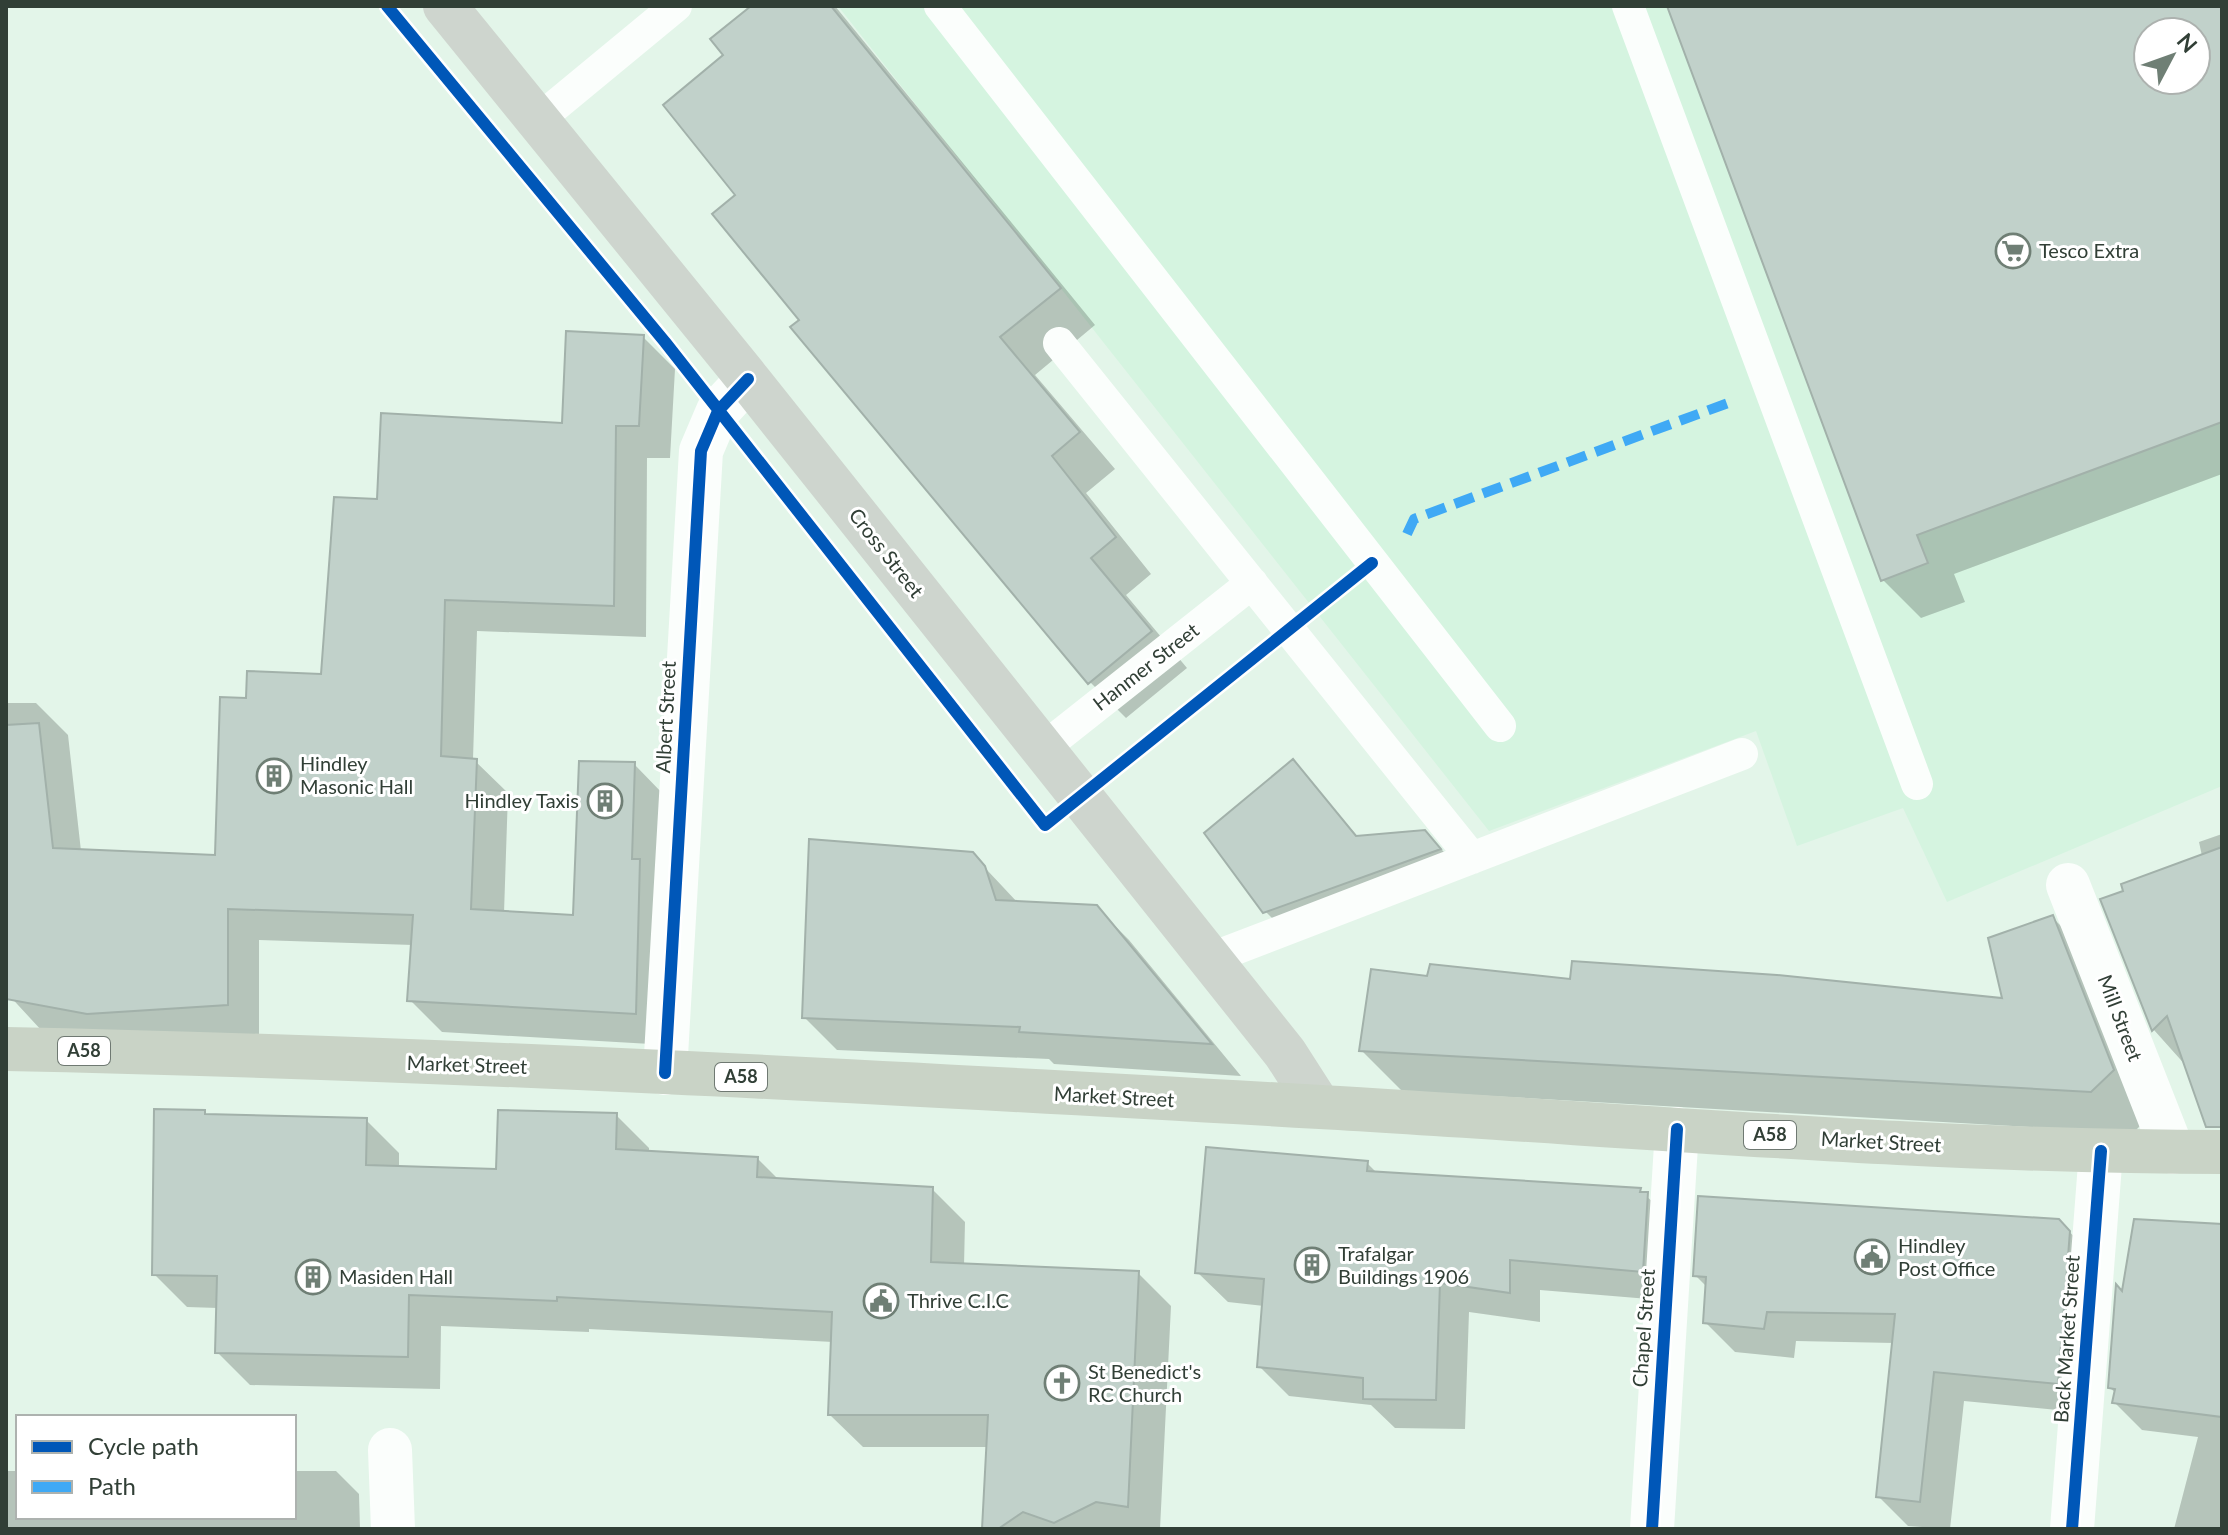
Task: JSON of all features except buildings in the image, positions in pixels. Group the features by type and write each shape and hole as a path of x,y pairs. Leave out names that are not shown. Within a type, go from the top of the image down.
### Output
{"highway":[{"name":"Market Street","path":"6,1049 665,1073 1319,1106 1931,1146 2222,1152"}],"main road":[{"name":"Cross Street","path":"445,6 748,379 1285,1053 1319,1106"}],"street":[{"name":"Albert Street","path":"665,1073 701,451 718,411 748,379"},
{"name":"Mill Street","path":"2068,885 2173,1152"},
{"name":"Chapel Street","path":"1652,1529 1677,1129"},
{"name":"Back Market Street","path":"2072,1529 2101,1151"},
{"path":"390,1450 393,1529"}],"lane":[{"path":"538,120 676,6"},
{"path":"940,6 1500,726"},
{"path":"1628,6 1917,784"},
{"path":"1059,343 1472,858"},
{"name":"Hanmer Street","path":"1041,750 1252,583"},
{"path":"1209,959 1742,754"}],"shaded area":[{"path":"838,6 2222,6 2222,786 1947,902 1903,808 1797,846 1756,731 1489,831"}],"marked path":[{"path":"1407,534 1414,519 1728,403"}],"cycle path":[{"path":"387,6 665,342 1045,825 1372,563"},
{"path":"665,1073 701,451 718,411 748,379"},
{"path":"1652,1529 1677,1129"},
{"path":"2072,1529 2101,1151"}],"place":[{"name":"Tesco Extra","path":"2013,251"},
{"name":"Hindley Masonic Hall","path":"274,776"},
{"name":"Hindley Taxis","path":"605,801"},
{"name":"Hindley Post Office","path":"1872,1257"},
{"name":"Trafalgar Buildings 1906","path":"1312,1265"},
{"name":"Masiden Hall","path":"313,1277"},
{"name":"Thrive C.I.C","path":"881,1301"},
{"name":"St Benedict's RC Church","path":"1062,1383"}]}
